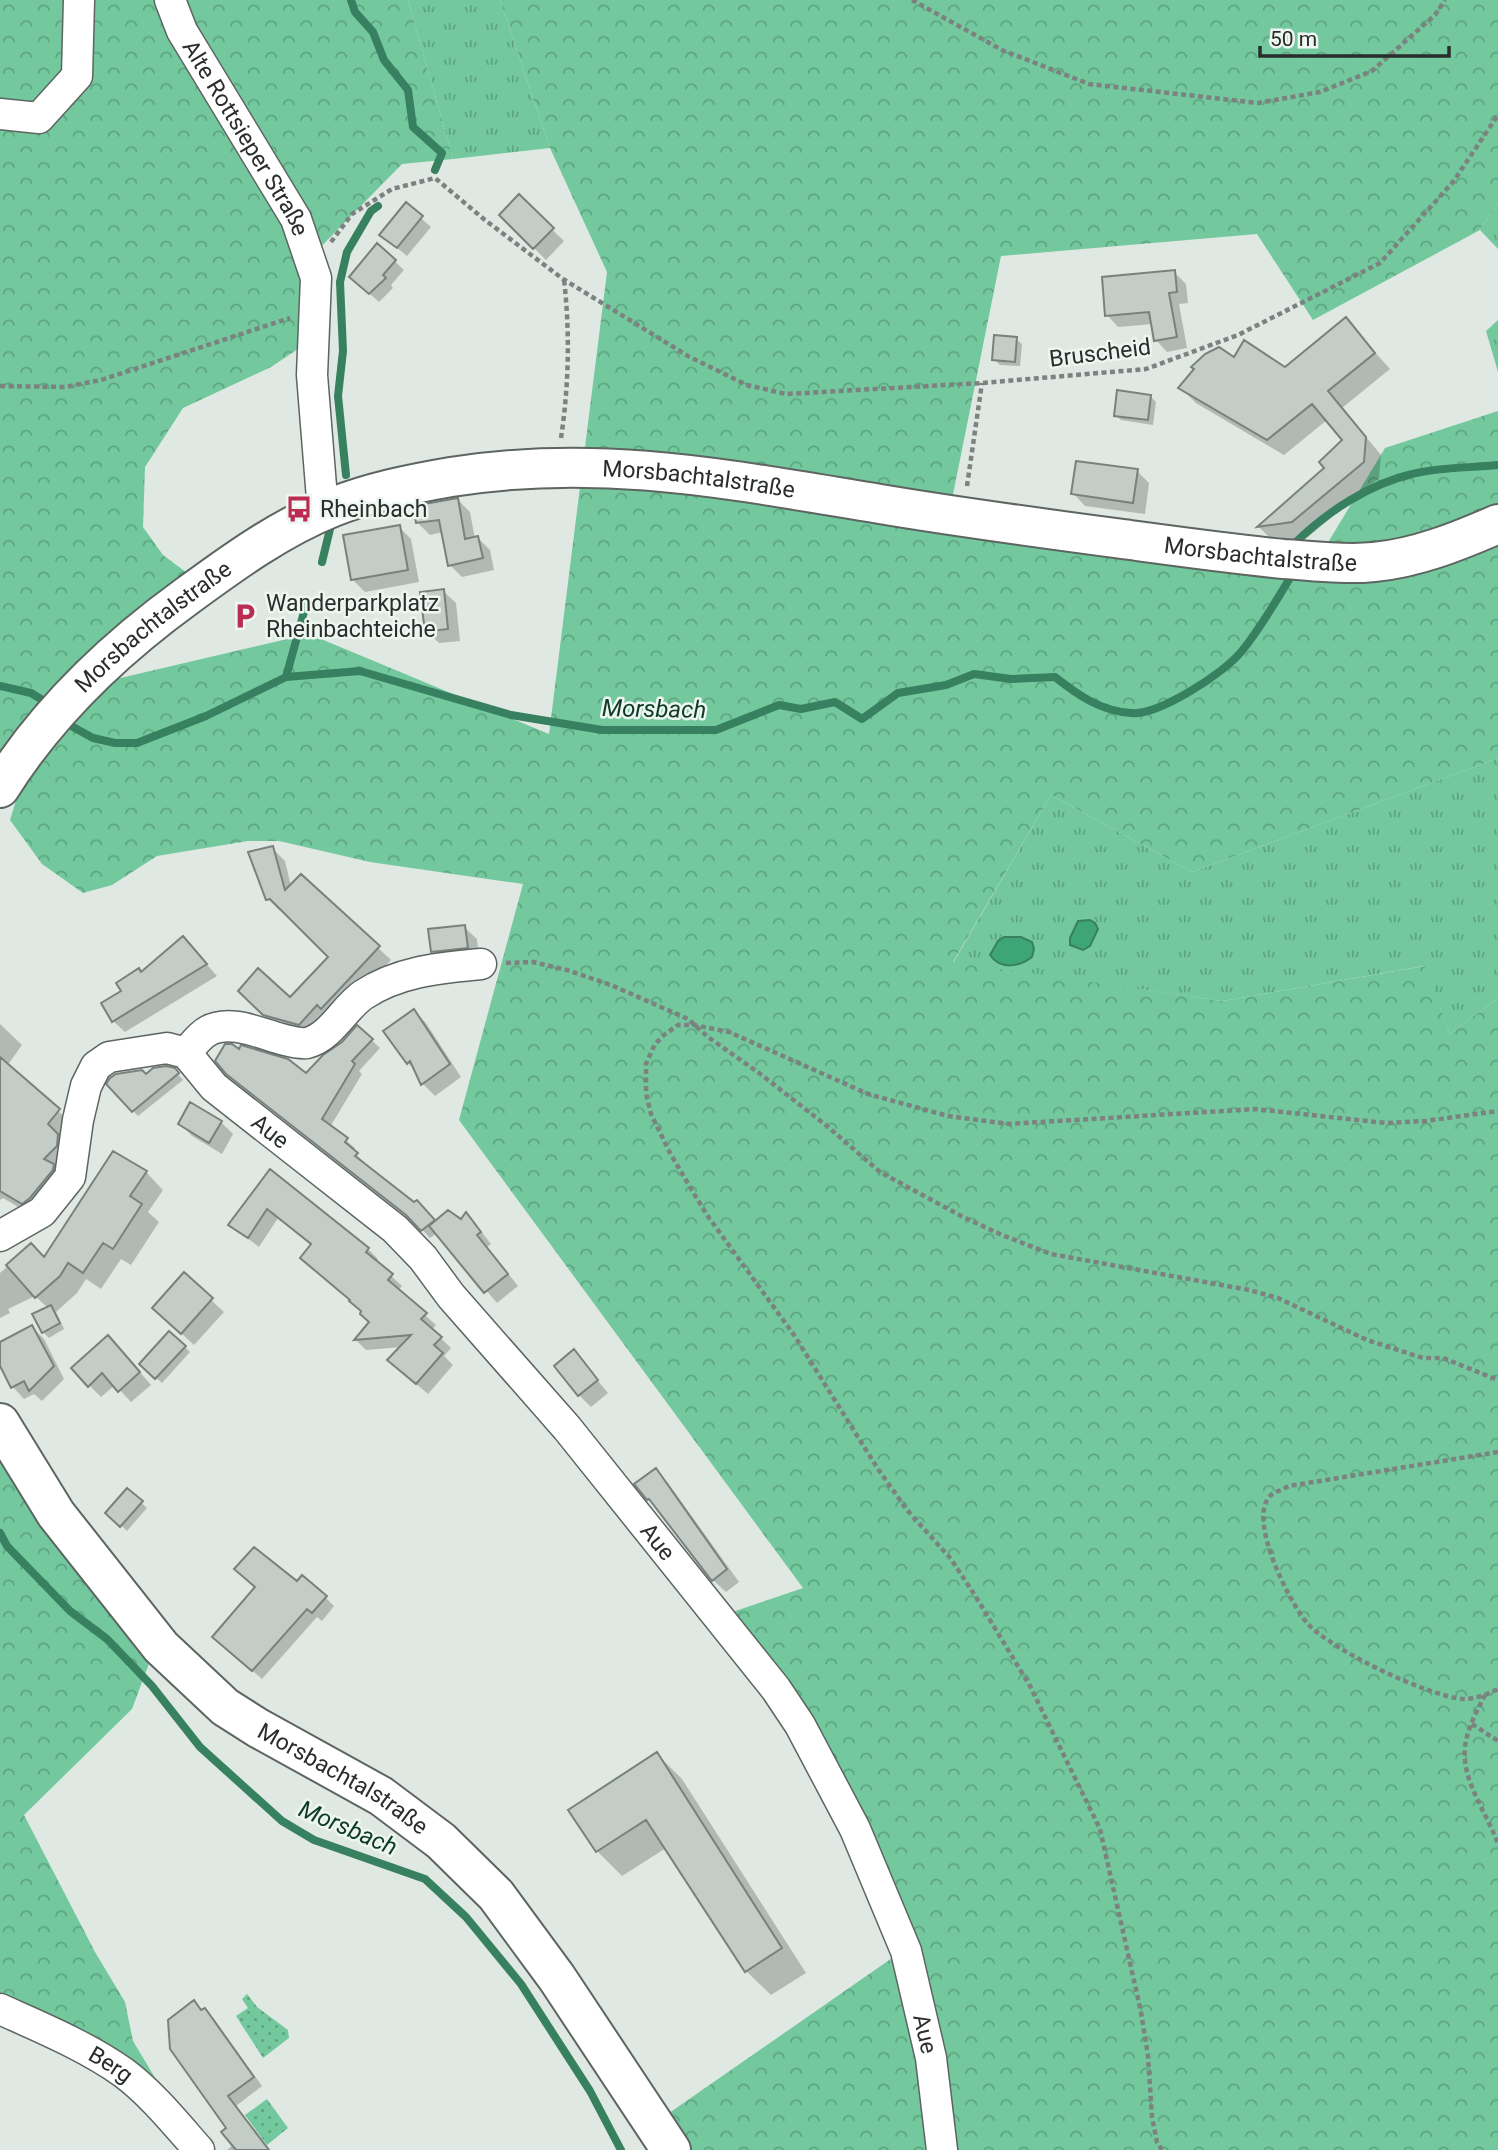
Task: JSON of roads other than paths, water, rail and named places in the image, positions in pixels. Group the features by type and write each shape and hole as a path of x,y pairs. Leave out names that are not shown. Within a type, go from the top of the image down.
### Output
{"main road":[{"name":"Morsbachtalstraße","path":"0,788 58,711 130,639 182,600 269,540 323,511 359,497 409,484 516,468 608,467 712,476 962,518 1337,564 1374,562 1414,555 1498,524"},
{"name":"Morsbachtalstraße","path":"0,1423 56,1514 161,1647 225,1707 381,1796 450,1849 496,1895 557,1978 671,2150"}],"street":[{"path":"0,114 39,118 77,76 79,0"},
{"name":"Alte Rottsieper Straße","path":"170,0 182,31 296,219 316,278 312,375 323,511"},
{"path":"0,1236 42,1212 70,1177 86,1086 96,1066 109,1057 167,1048 186,1053 208,1031 227,1025 305,1043 317,1039 352,1003 366,993 395,979 424,970 481,964"},
{"name":"Aue","path":"186,1053 215,1087 395,1229 423,1258 451,1296 567,1429 776,1689 800,1725 855,1829 906,1951 931,2058 942,2150"},
{"name":"Berg","path":"0,2009 90,2051 125,2074 199,2150"}],"waterway":[{"name":"Rheinbach","path":"351,0 355,12 373,32 384,60 408,90 413,127 442,153 435,170"},
{"name":"Rheinbach","path":"346,475 338,396 343,351 340,282 347,252 371,211 378,206"},
{"name":"Morsbach","path":"1296,551 1296,542 1321,520 1350,500 1380,485 1422,472 1498,465"},
{"name":"Rheinbach","path":"322,562 330,529"},
{"name":"Morsbach","path":"63,718 93,738 115,743 137,743 206,716 286,677 360,671 511,715 602,730 716,730 779,705 801,709 835,702 862,719 898,693 946,685 974,674 1011,679 1055,677 1081,696 1109,709 1143,712 1190,692 1232,661 1255,633 1294,571"},
{"name":"Rheinbach","path":"286,677 307,601"},
{"name":"Morsbach","path":"0,686 31,693 49,704"},
{"name":"Morsbach","path":"0,1533 7,1546 70,1611 107,1639 152,1686 200,1747 282,1821 314,1840 425,1879 466,1917 521,1984 590,2091 621,2150"}],"place":[{"name":"Rheinbach","path":"299,509"},
{"name":"Wanderparkplatz Rheinbachteiche","path":"245,616"}]}
